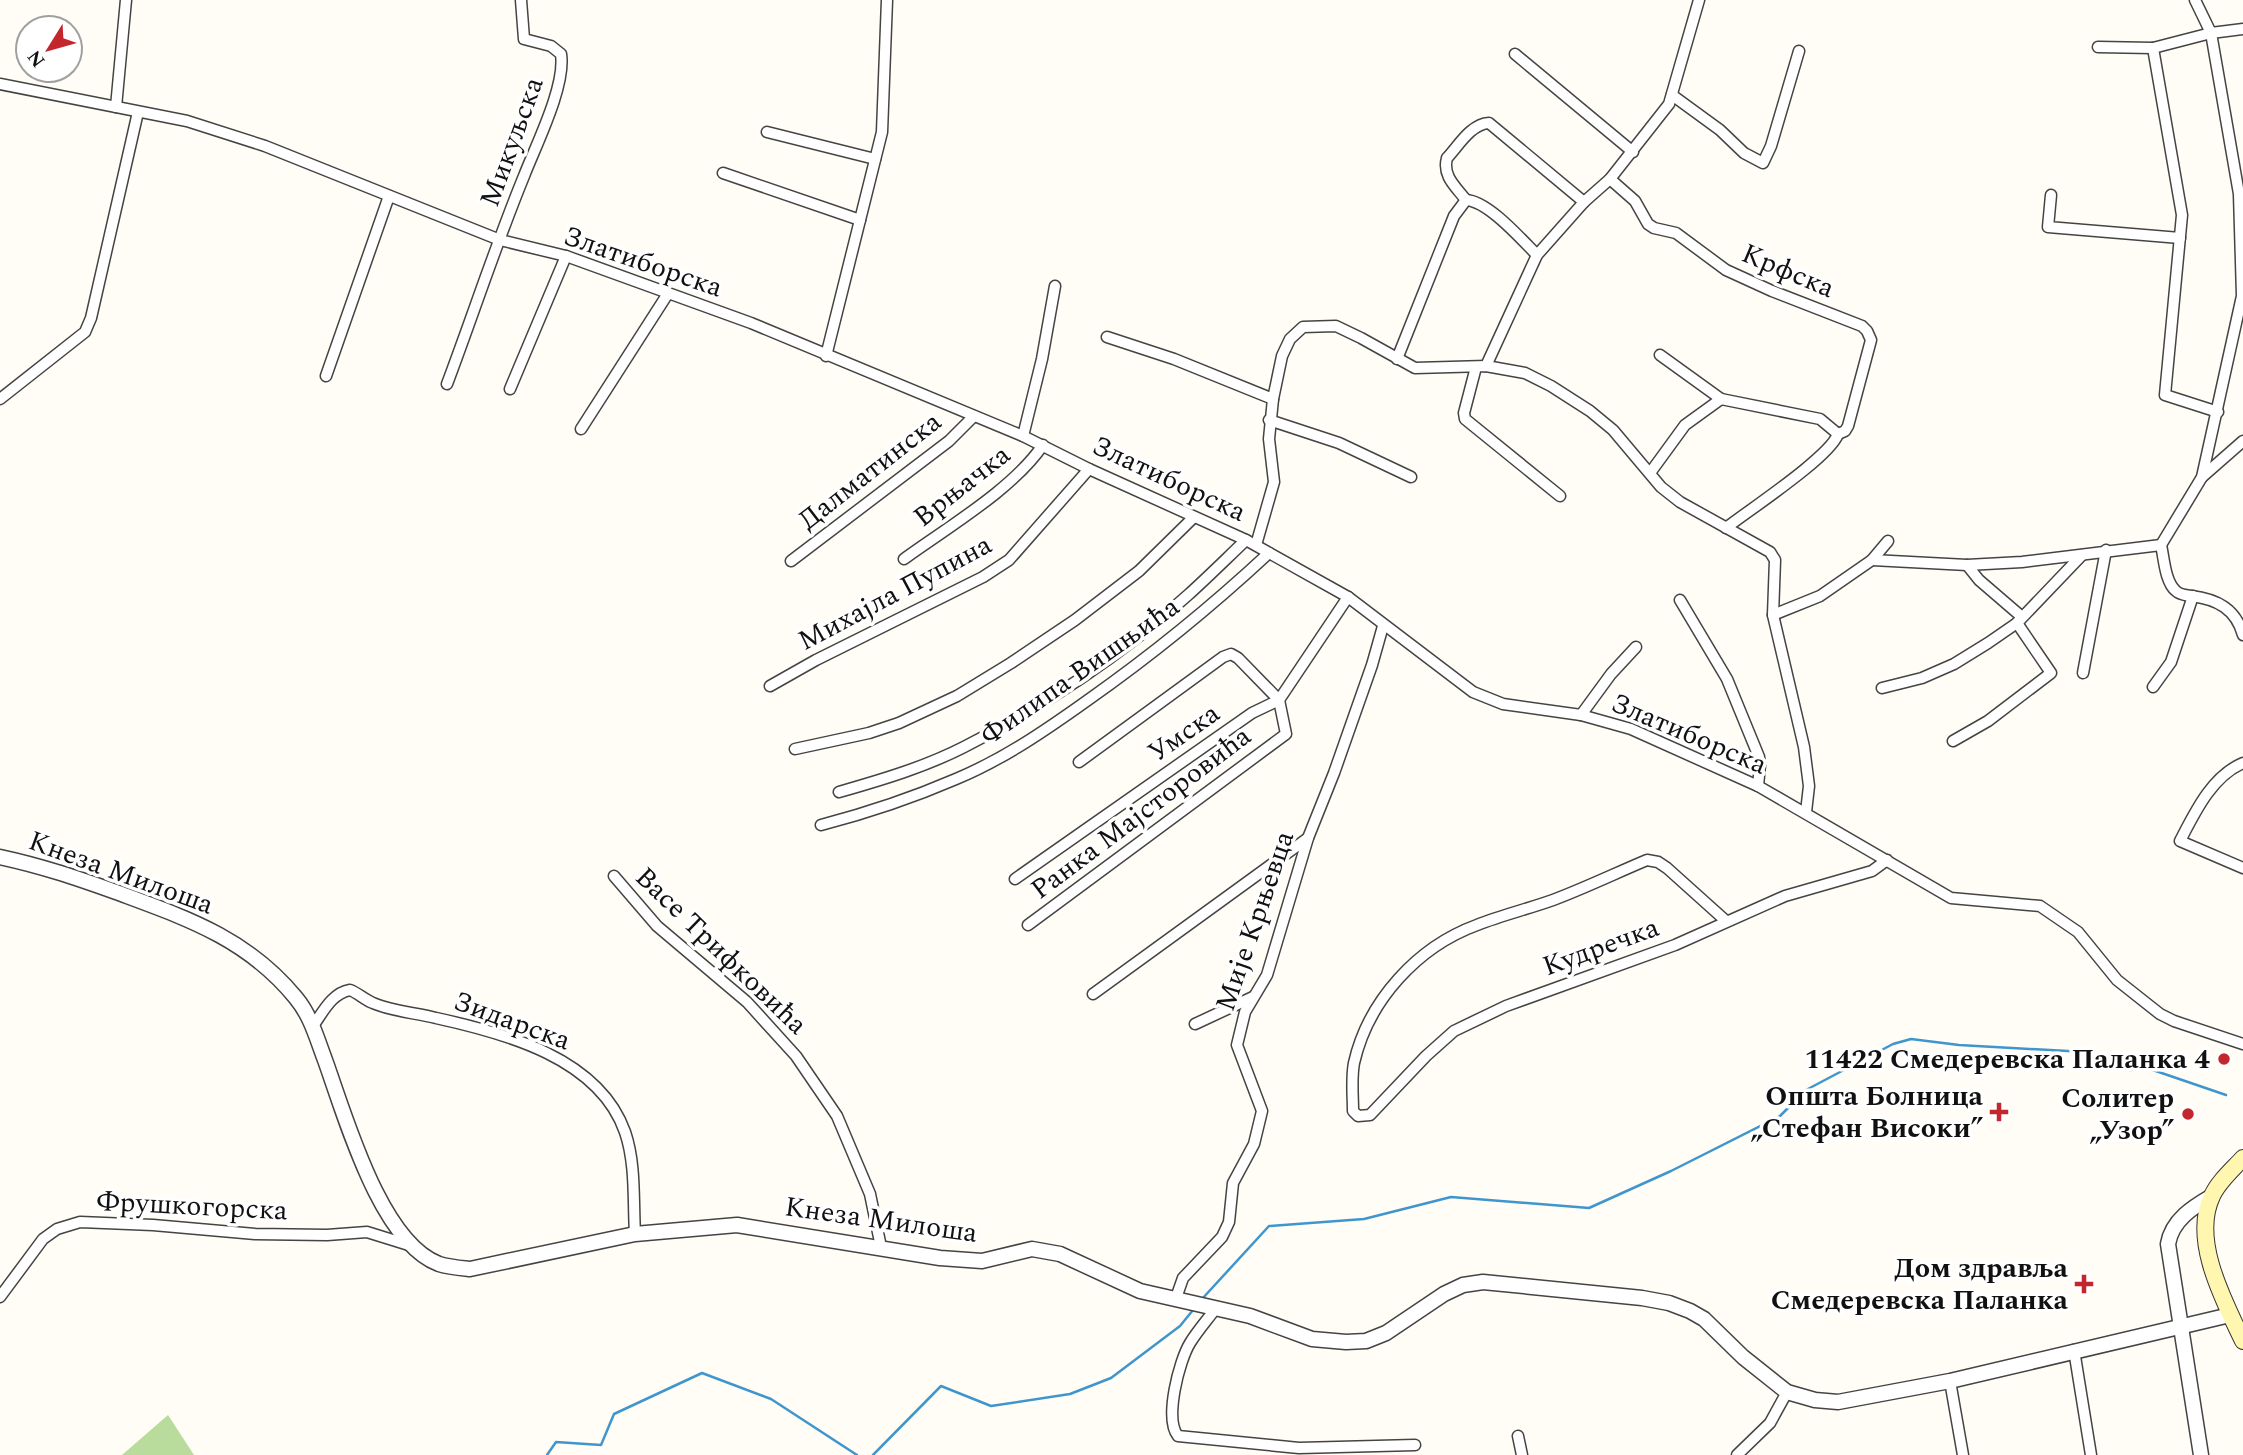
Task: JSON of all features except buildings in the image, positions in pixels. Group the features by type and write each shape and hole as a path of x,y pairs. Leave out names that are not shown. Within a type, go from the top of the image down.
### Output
{"main road":[{"path":"2243,1158 2211,1196 2205,1218 2206,1241 2219,1289 2243,1341"}],"street":[{"path":"116,107 126,0"},
{"name":"Микуљска","path":"500,240 524,175 541,139 563,66 561,54 551,46 524,39 521,0"},
{"path":"826,356 882,132 887,0"},
{"path":"2195,0 2211,33 2239,194 2242,296 2202,477 2161,545 2170,583 2175,591 2182,595 2217,600 2241,621 2243,635"},
{"path":"1559,496 1465,419 1464,413 1481,367 1537,255 1584,202 1610,179 1669,104 1699,1"},
{"path":"2098,47 2153,48 2211,33 2243,29"},
{"path":"2153,48 2182,215 2165,395 2218,412"},
{"path":"1672,96 1720,130 1744,153 1763,163 1771,146 1799,51"},
{"path":"1515,54 1633,152"},
{"name":"Златиборска","path":"0,84 187,121 265,146 500,240 566,256 667,295 751,323 1042,444 1088,468 1251,542 1348,597 1383,626 1486,699 1503,704 1581,715 1631,729 1758,786 1951,898 2039,906 2078,932 2117,980 2160,1014 2243,1044"},
{"path":"0,399 85,332 138,112"},
{"path":"1466,200 1447,176 1446,161 1475,127 1489,122 1584,202"},
{"path":"767,132 875,159"},
{"path":"723,173 860,220"},
{"name":"Крфска","path":"1610,179 1634,201 1654,228 1676,233 1726,270 1862,326 1871,340 1845,431 1838,434 1836,441 1815,461 1726,528"},
{"path":"2051,195 2048,227 2180,238"},
{"path":"326,376 389,196"},
{"path":"1466,200 1474,200 1495,215 1537,255"},
{"path":"1397,359 1454,216 1466,200"},
{"path":"447,384 500,240"},
{"path":"510,389 566,256"},
{"path":"1023,436 1042,359 1055,286"},
{"path":"581,429 667,295"},
{"path":"839,792 911,770 951,753 1032,709 1137,638 1251,542 1274,482 1269,421 1282,356 1290,339 1303,327 1336,326 1415,368 1481,367 1525,373 1551,386 1590,411 1613,430 1661,487 1680,502 1770,551 1775,560 1773,615 1779,647 1795,698 1804,747 1809,786 1807,813"},
{"path":"1107,337 1174,359 1273,399"},
{"path":"1660,355 1721,398 1820,419 1838,434"},
{"path":"1650,472 1685,425 1721,398"},
{"name":"Далматинска","path":"791,561 949,441 974,416"},
{"path":"1269,421 1339,443 1411,477"},
{"path":"2202,477 2243,441"},
{"name":"Врњачка","path":"904,559 1014,477 1032,461 1042,444"},
{"name":"Михајла Пупина","path":"770,685 983,577 1009,560 1088,468"},
{"path":"795,749 869,733 900,723 957,696 1075,620 1139,571 1194,517"},
{"path":"1773,615 1820,596 1872,560 1888,541"},
{"path":"1872,560 1967,565 2161,545"},
{"path":"2083,673 2106,550"},
{"name":"Филипа Вишњића","path":"821,825 865,813 948,783 1017,748 1163,646 1269,553"},
{"path":"1882,688 1922,678 1954,664 2020,620 2082,555"},
{"path":"1953,741 1989,721 2052,673 2020,620 1967,565"},
{"path":"2153,687 2171,662 2193,596"},
{"name":"Умска","path":"1015,878 1252,713 1279,699 1348,597"},
{"path":"1680,600 1727,679 1759,757 1758,786"},
{"name":"Мије Крњевца","path":"1176,1298 1183,1278 1222,1237 1229,1222 1233,1183 1254,1144 1262,1111 1237,1045 1245,1012 1267,975 1308,838 1372,665 1383,626"},
{"path":"1581,715 1611,674 1636,648"},
{"path":"1079,762 1223,657 1231,654 1279,699"},
{"name":"Ранка Мајсторовића","path":"1028,925 1286,734 1279,699"},
{"path":"2243,763 2231,768 2212,786 2180,841 2243,868"},
{"path":"1093,994 1308,838"},
{"name":"Кнеза Милоша","path":"0,857 41,866 194,920 239,946 281,981 298,1001 313,1026 363,1164 382,1203 412,1246 438,1264 470,1269 635,1234 737,1225 940,1258 982,1261 1032,1249 1050,1251 1140,1291 1250,1316 1312,1339 1346,1342 1366,1341 1386,1333 1444,1294 1463,1285 1483,1282 1643,1297 1690,1311 1704,1319 1743,1357 1787,1392 1838,1402 1950,1381 2230,1315"},
{"name":"Кудречка","path":"1726,921 1658,862 1647,860 1552,900 1475,925 1432,947 1406,970 1380,1004 1365,1029 1353,1065 1353,1111 1358,1116 1370,1115 1426,1056 1454,1031 1506,1006 1675,945 1785,896 1872,871 1887,860"},
{"name":"Васе Трифковића","path":"614,876 657,926 747,1002 796,1056 837,1115 870,1194 881,1247"},
{"name":"Зидарска","path":"313,1026 336,996 350,990 373,1003 466,1024 547,1052 573,1067 607,1099 625,1133 631,1153 635,1234"},
{"path":"1195,1024 1253,997"},
{"path":"2201,1455 2168,1254 2169,1238 2178,1222 2211,1196"},
{"name":"Фрушкогорска","path":"0,1297 43,1239 57,1229 80,1222 255,1234 327,1235 367,1232 412,1246"},
{"path":"1204,1305 1177,1381 1171,1419 1178,1436 1299,1448 1415,1445"},
{"path":"2074,1350 2091,1455"},
{"path":"1950,1381 1964,1455"},
{"path":"1737,1455 1770,1423 1787,1392"},
{"path":"1518,1436 1522,1455"}],"green space":[{"path":"168,1415 194,1455 122,1455"}],"waterway":[{"path":"1202,1299 1269,1226 1364,1219 1451,1197 1589,1208 1671,1171 1780,1116 1806,1090 1893,1044 1911,1039 1959,1045 2086,1052 2130,1070 2147,1068 2226,1095"},
{"path":"873,1455 941,1386 991,1406 1070,1394 1111,1378 1180,1326 1193,1310"},
{"path":"547,1455 556,1442 601,1445 614,1414 702,1373 771,1399 857,1455"}],"place":[{"name":"11422 Смедеревска Паланка 4","path":"2224,1059"},
{"name":"Општа Болница „Стефан Високи”","path":"1999,1112"},
{"name":"Солитер „Узор”","path":"2188,1114"},
{"name":"Дом здравља Смедеревска Паланка","path":"2084,1284"}]}
